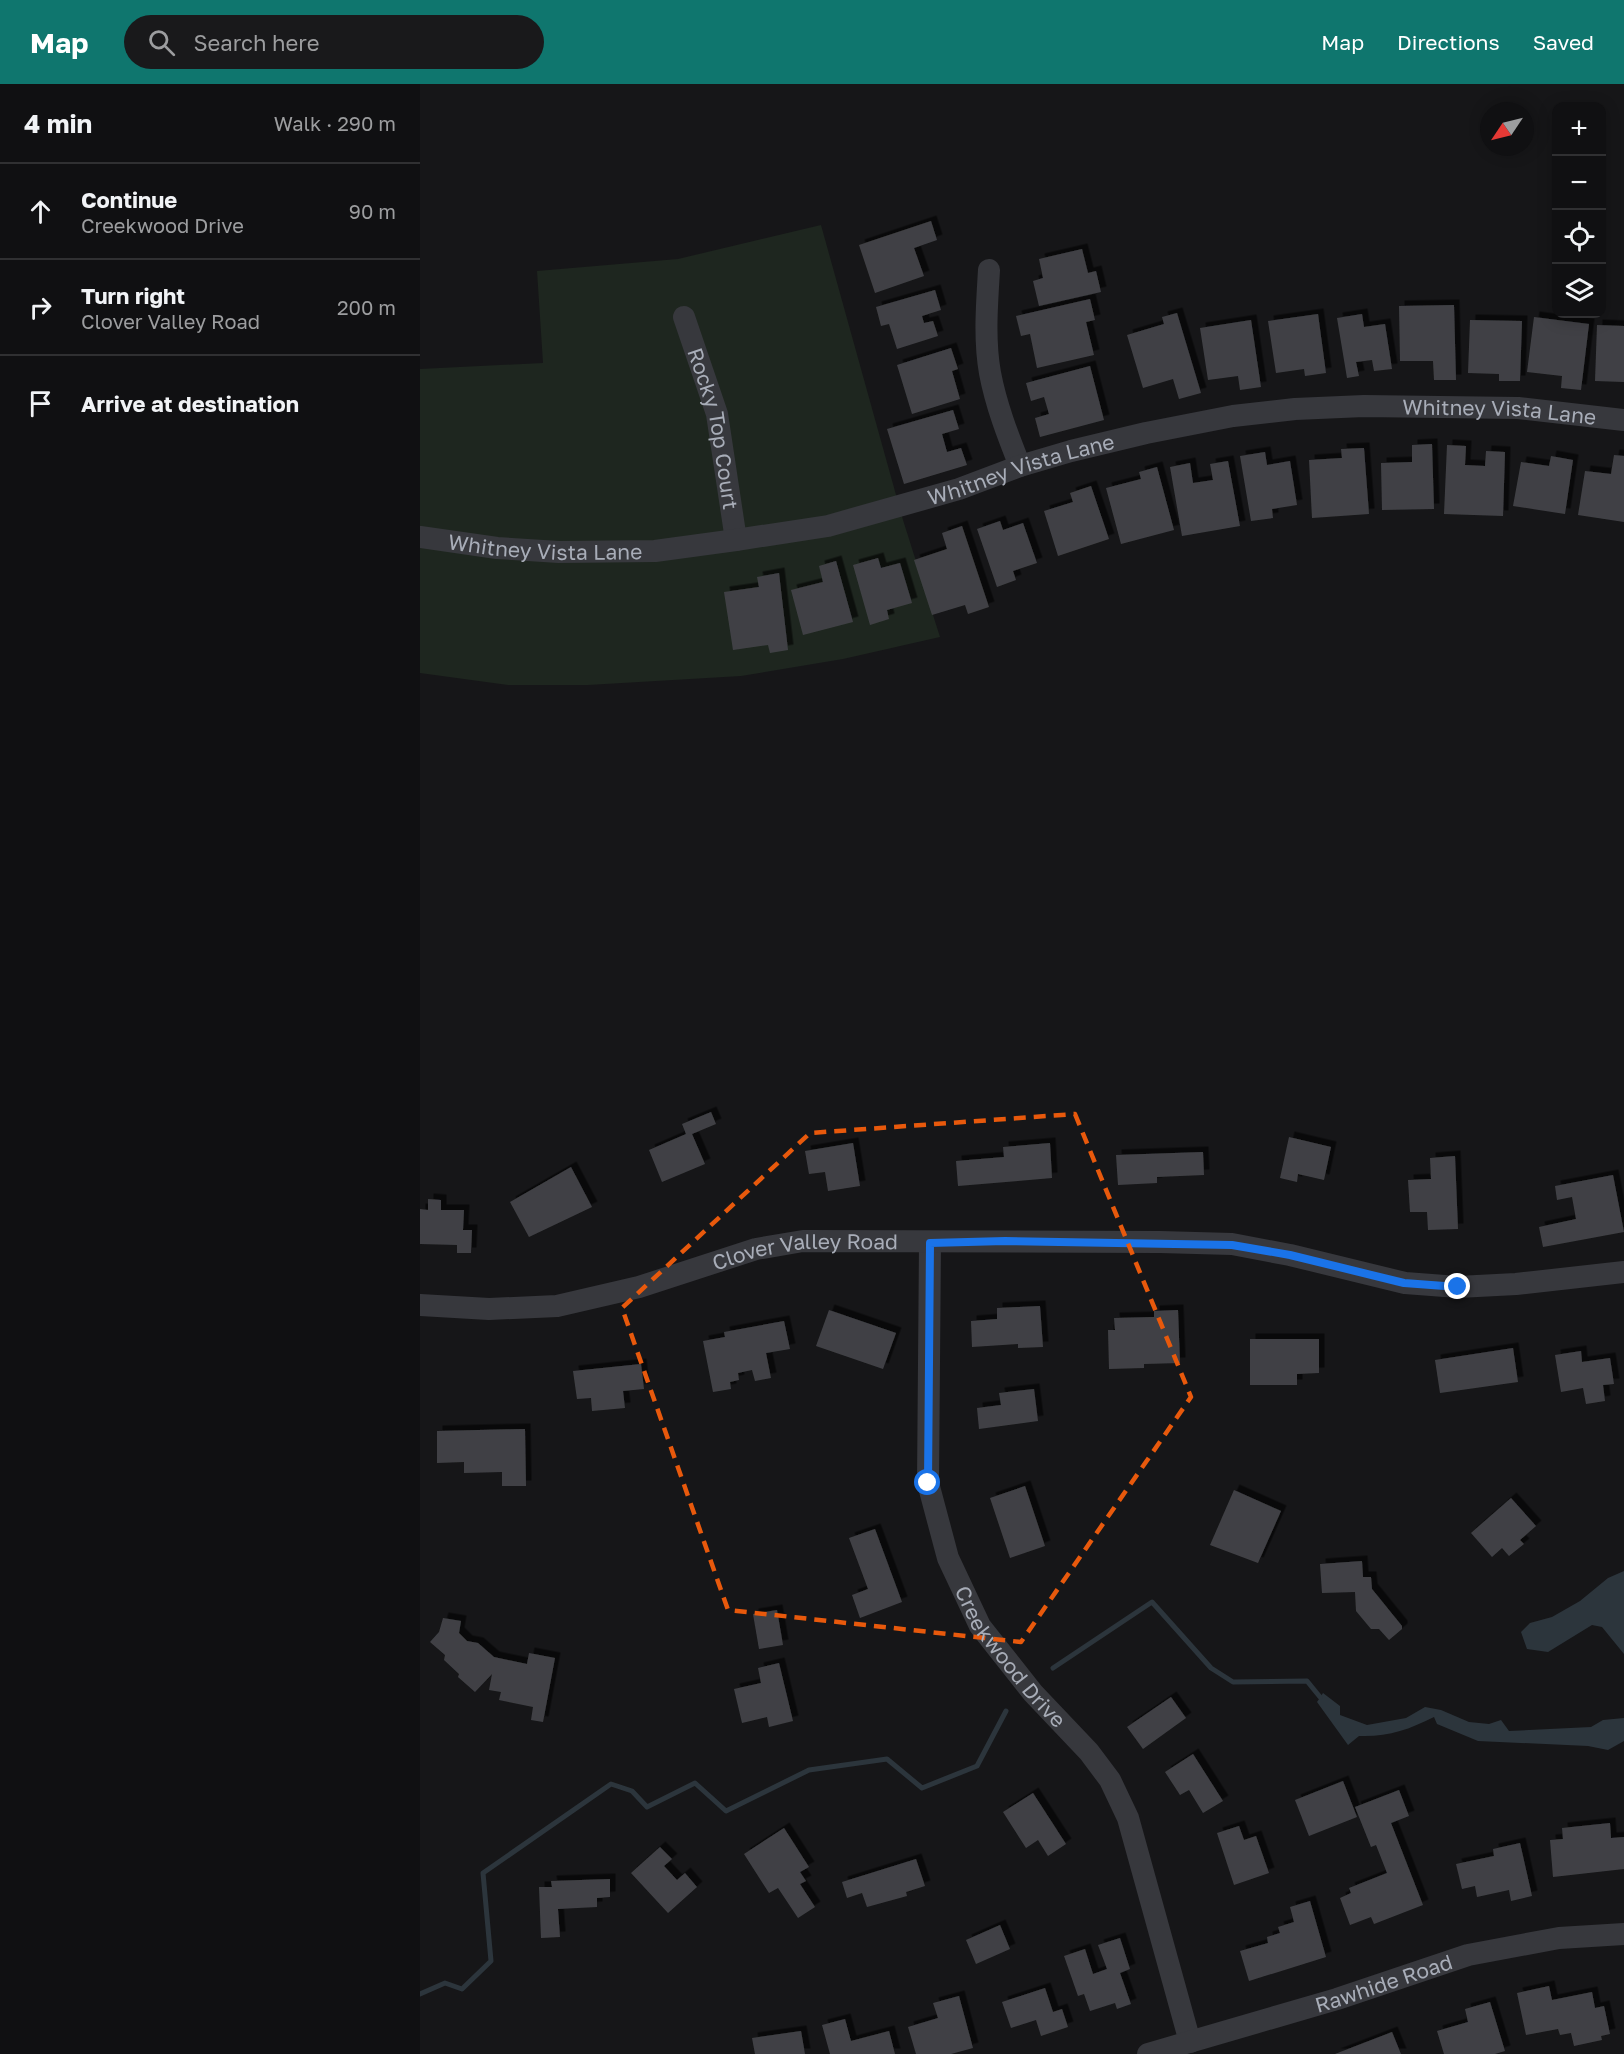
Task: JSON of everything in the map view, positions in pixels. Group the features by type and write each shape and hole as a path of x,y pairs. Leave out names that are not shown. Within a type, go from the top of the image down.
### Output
{"street":[{"path":"989,270 986,342 990,372 997,402 1020,466"},
{"name":"Rocky Top Court","path":"684,317 717,414 736,540"},
{"name":"Whitney Vista Lane","path":"420,537 497,548 559,552 655,551 736,540 828,526 959,489 1020,466 1146,433 1233,416 1295,409 1364,406 1518,408 1624,420"},
{"name":"Clover Valley Road","path":"420,1305 489,1310 557,1306 639,1287 756,1249 803,1241 930,1243 1005,1241 1232,1245 1290,1255 1404,1283 1458,1287 1516,1284 1624,1272"},
{"name":"Creekwood Drive","path":"930,1243 928,1483 948,1558 980,1626 1033,1693 1089,1752 1110,1780 1128,1818 1190,2042"},
{"name":"Rawhide Road","path":"1148,2054 1337,1999 1468,1955 1559,1938 1624,1934"}],"highlighted area":[{"path":"1075,1114 1191,1397 1021,1642 728,1610 622,1308 810,1133"}],"shaded area":[{"path":"821,225 903,520 940,637 843,659 741,676 588,685 508,685 420,673 420,369 543,363 537,271 678,259"},
{"path":"1624,1571 1624,1654 1602,1627 1592,1625 1548,1652 1527,1649 1521,1632 1530,1623 1552,1617 1580,1601 1608,1578"},
{"path":"1323,1693 1340,1706 1340,1715 1367,1725 1406,1718 1425,1707 1441,1710 1469,1722 1489,1724 1501,1720 1509,1731 1591,1727 1603,1720 1624,1718 1624,1741 1608,1750 1588,1746 1478,1741 1437,1724 1434,1717 1398,1732 1359,1736 1348,1745 1317,1702"}],"building":[{"path":"931,221 937,240 914,248 924,276 875,293 859,245"},
{"path":"1082,249 1088,273 1096,271 1101,292 1039,306 1033,281 1043,278 1039,259"},
{"path":"935,290 941,310 922,316 924,323 933,321 938,336 897,349 889,324 881,326 876,307"},
{"path":"1090,299 1095,320 1086,322 1094,355 1037,368 1030,334 1021,336 1016,316"},
{"path":"1454,305 1456,380 1434,380 1433,361 1400,361 1399,306"},
{"path":"1177,313 1201,393 1179,399 1173,379 1143,388 1127,335 1164,324 1162,317"},
{"path":"1318,314 1326,373 1305,376 1304,369 1276,373 1268,321"},
{"path":"1362,314 1364,327 1385,324 1392,369 1374,371 1372,360 1356,362 1359,376 1347,378 1337,318"},
{"path":"1534,317 1589,324 1581,390 1561,388 1562,376 1527,372"},
{"path":"1251,320 1261,387 1240,390 1238,376 1208,380 1200,328"},
{"path":"1470,320 1522,321 1520,381 1499,381 1499,374 1468,373"},
{"path":"1597,325 1624,326 1624,382 1595,381"},
{"path":"951,348 958,369 952,371 960,399 912,414 897,365"},
{"path":"1090,366 1104,420 1040,437 1035,418 1049,414 1044,397 1031,401 1026,383"},
{"path":"953,410 959,429 942,434 947,452 961,448 967,465 904,484 887,429"},
{"path":"1432,444 1434,509 1382,510 1381,463 1412,462 1412,445"},
{"path":"1447,445 1466,446 1465,465 1485,466 1486,451 1505,452 1503,516 1444,514"},
{"path":"1364,448 1369,514 1312,518 1309,460 1342,458 1341,449"},
{"path":"1265,452 1267,465 1290,461 1297,505 1272,509 1273,518 1251,521 1240,456"},
{"path":"1614,455 1624,456 1624,522 1578,515 1585,471 1611,474"},
{"path":"1551,456 1573,460 1565,514 1513,506 1521,462 1549,466"},
{"path":"1228,461 1240,526 1182,536 1170,467 1190,463 1193,483 1213,480 1210,464"},
{"path":"1157,467 1174,530 1121,544 1106,488 1141,479 1139,472"},
{"path":"1091,486 1109,539 1058,556 1044,511 1073,502 1070,493"},
{"path":"1000,521 1003,530 1023,523 1037,563 1013,571 1016,580 997,587 977,529"},
{"path":"962,526 989,607 968,614 965,605 932,615 914,560 947,549 942,533"},
{"path":"878,558 881,568 900,563 912,603 887,610 889,619 870,625 853,565"},
{"path":"836,561 853,622 803,635 791,590 823,582 819,566"},
{"path":"779,573 788,650 770,653 768,645 733,650 724,592 759,587 757,577"},
{"path":"711,1112 716,1124 692,1134 705,1164 662,1182 649,1150 686,1134 682,1124"},
{"path":"1289,1137 1331,1147 1324,1180 1298,1174 1297,1182 1280,1178"},
{"path":"853,1143 860,1186 828,1191 825,1172 809,1174 805,1151"},
{"path":"1050,1143 1052,1178 958,1186 956,1161 1004,1157 1003,1147"},
{"path":"1203,1152 1204,1175 1157,1177 1157,1183 1118,1185 1116,1155"},
{"path":"1455,1156 1458,1229 1428,1230 1427,1212 1410,1212 1408,1180 1431,1179 1430,1158"},
{"path":"571,1167 592,1207 529,1237 510,1202"},
{"path":"1613,1175 1624,1232 1543,1247 1539,1227 1576,1219 1572,1197 1557,1200 1555,1186"},
{"path":"428,1199 441,1200 441,1210 464,1210 463,1230 472,1230 471,1253 457,1253 457,1245 420,1244 420,1209 428,1210"},
{"path":"1040,1306 1043,1347 1018,1348 1018,1344 972,1347 971,1321 997,1319 997,1308"},
{"path":"829,1310 896,1333 883,1369 816,1346"},
{"path":"1178,1310 1180,1363 1144,1364 1144,1368 1109,1369 1108,1330 1115,1330 1114,1318 1154,1317 1154,1311"},
{"path":"784,1321 790,1349 766,1353 771,1378 755,1381 752,1370 738,1373 739,1380 730,1382 731,1389 713,1392 703,1341 725,1337 724,1332"},
{"path":"1250,1339 1319,1339 1319,1373 1297,1374 1297,1385 1250,1385"},
{"path":"1513,1348 1518,1382 1440,1393 1435,1360"},
{"path":"1581,1351 1582,1362 1610,1358 1614,1384 1603,1385 1605,1401 1586,1404 1583,1388 1561,1392 1555,1355"},
{"path":"641,1364 644,1389 623,1391 625,1408 592,1411 591,1398 577,1399 573,1371"},
{"path":"1034,1389 1038,1421 979,1429 977,1408 1001,1405 999,1393"},
{"path":"525,1429 526,1486 502,1486 502,1472 464,1473 464,1462 437,1463 437,1431"},
{"path":"1025,1486 1045,1546 1010,1558 990,1498"},
{"path":"1234,1490 1281,1511 1258,1563 1210,1545"},
{"path":"1511,1498 1536,1526 1520,1540 1524,1544 1509,1556 1502,1548 1492,1557 1471,1533"},
{"path":"875,1529 902,1602 860,1618 852,1595 868,1589 849,1538"},
{"path":"1362,1561 1363,1577 1371,1577 1372,1589 1402,1626 1402,1629 1389,1640 1379,1629 1371,1629 1356,1611 1355,1592 1322,1593 1320,1564"},
{"path":"777,1610 783,1645 759,1649 753,1614"},
{"path":"443,1618 461,1621 459,1633 467,1641 478,1643 494,1657 527,1664 529,1653 555,1658 543,1722 531,1720 533,1707 499,1700 501,1692 489,1690 492,1674 475,1692 458,1677 459,1674 444,1660 445,1655 430,1642 439,1632"},
{"path":"779,1663 793,1721 769,1727 767,1717 742,1723 734,1689 761,1683 758,1668"},
{"path":"1171,1697 1186,1718 1143,1749 1127,1727"},
{"path":"1193,1754 1223,1801 1203,1813 1189,1790 1180,1795 1165,1772"},
{"path":"1343,1781 1357,1817 1309,1836 1295,1800"},
{"path":"1399,1790 1409,1816 1391,1823 1423,1905 1374,1924 1371,1917 1350,1925 1340,1898 1351,1893 1349,1888 1387,1873 1376,1845 1371,1847 1355,1807"},
{"path":"1033,1793 1066,1844 1048,1856 1038,1840 1026,1848 1003,1812"},
{"path":"1610,1823 1611,1838 1624,1837 1624,1869 1553,1877 1550,1840 1563,1839 1562,1828"},
{"path":"1239,1826 1244,1840 1256,1836 1269,1873 1234,1885 1217,1833"},
{"path":"784,1828 809,1867 800,1872 806,1881 800,1884 815,1907 798,1918 778,1888 769,1893 744,1854"},
{"path":"1520,1843 1532,1896 1511,1901 1509,1890 1477,1897 1475,1886 1462,1889 1456,1864 1494,1856 1493,1849"},
{"path":"660,1847 672,1859 664,1866 677,1880 685,1873 697,1887 668,1913 631,1873"},
{"path":"916,1859 925,1886 906,1892 907,1896 867,1907 862,1893 847,1898 842,1882"},
{"path":"610,1879 610,1897 597,1898 597,1907 558,1909 560,1937 541,1938 539,1887 552,1887 551,1881"},
{"path":"1310,1901 1326,1957 1249,1981 1240,1951 1268,1943 1267,1937 1280,1933 1278,1927 1294,1922 1290,1907"},
{"path":"1000,1925 1010,1949 976,1964 966,1940"},
{"path":"1120,1938 1130,1969 1120,1973 1131,2004 1117,2009 1115,2003 1090,2011 1084,1994 1078,1996 1064,1956 1085,1949 1093,1974 1107,1969 1098,1945"},
{"path":"1549,1986 1552,2000 1592,1992 1595,2008 1604,2006 1610,2034 1601,2036 1602,2040 1574,2046 1571,2033 1560,2035 1558,2029 1526,2035 1517,1993"},
{"path":"1045,1988 1053,2012 1062,2009 1068,2027 1041,2036 1036,2020 1011,2028 1002,2002"},
{"path":"959,1996 973,2048 951,2054 916,2054 908,2027 938,2018 933,2003"},
{"path":"1490,2002 1505,2051 1495,2054 1444,2054 1437,2031 1468,2022 1465,2009"},
{"path":"845,2019 851,2041 889,2031 895,2054 830,2054 822,2025"},
{"path":"801,2031 805,2054 755,2054 752,2038"},
{"path":"1392,2032 1401,2054 1335,2054"}],"waterway":[{"path":"1053,1668 1152,1602 1211,1668 1233,1682 1307,1681 1320,1697"},
{"path":"420,1994 445,1983 462,1989 491,1961 483,1873 611,1784 632,1791 647,1807 695,1783 726,1811 809,1770 887,1759 922,1788 977,1766 1006,1711"}],"route":[{"path":"928,1483 930,1243 1160,1242 1232,1245 1290,1255 1404,1283 1458,1287"}]}
